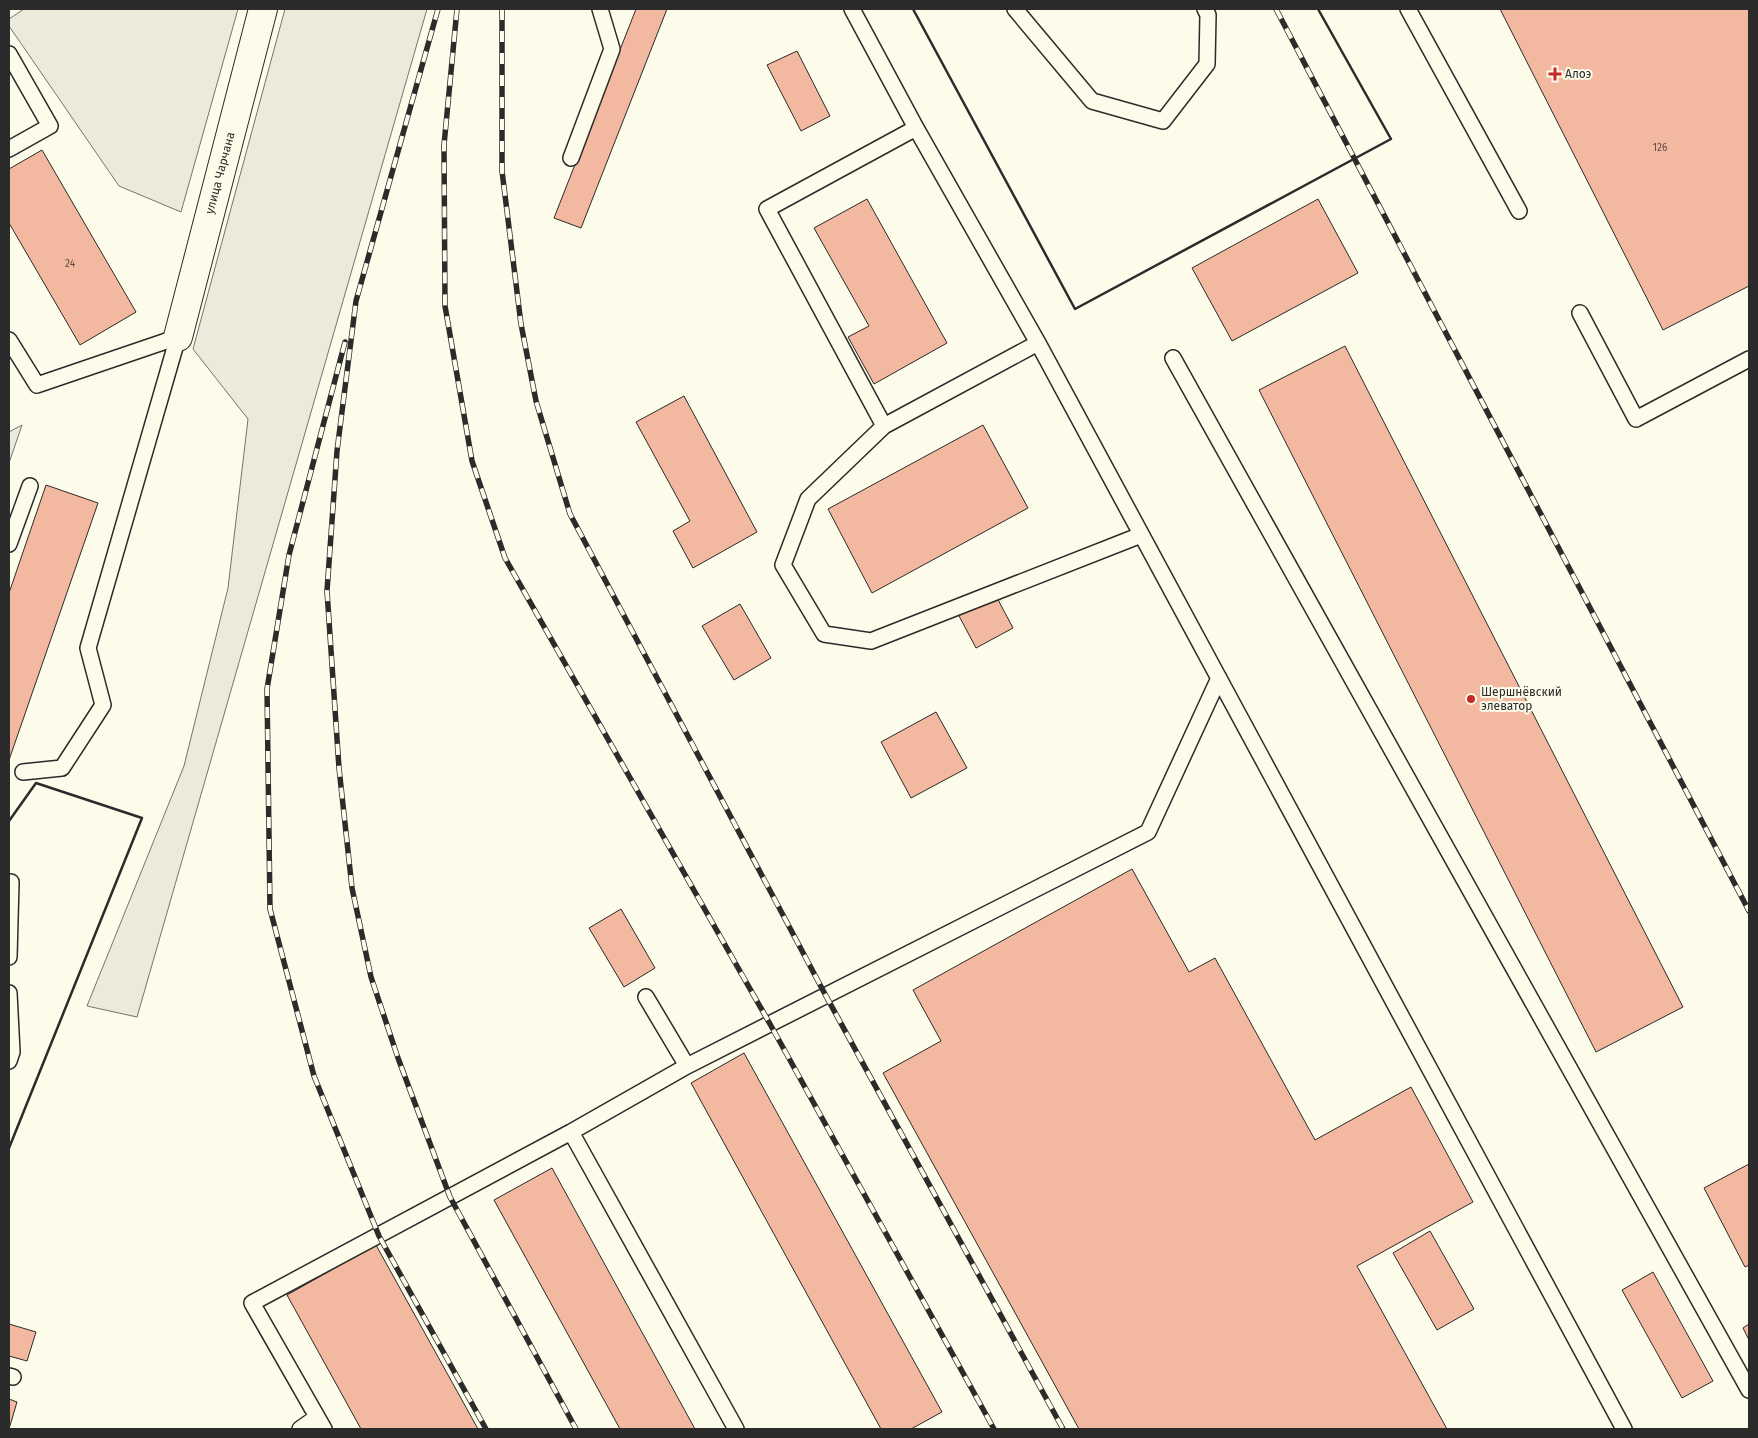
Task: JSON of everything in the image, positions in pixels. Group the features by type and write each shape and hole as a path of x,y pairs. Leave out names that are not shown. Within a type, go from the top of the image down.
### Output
{"street":[{"name":"улица Чарчана","path":"178,337 263,9"}],"lane":[{"path":"571,158 612,49 600,9"},
{"path":"852,9 916,128 1038,343 1624,1429"},
{"path":"1015,9 1092,101 1163,121 1207,64 1208,15 1205,9"},
{"path":"1408,9 1519,211"},
{"path":"9,54 50,126 9,149"},
{"path":"884,426 767,209 916,128"},
{"path":"1580,313 1636,419 1749,358"},
{"path":"10,345 37,385 178,337"},
{"path":"22,772 62,768 103,705 88,648 178,337"},
{"path":"1038,343 884,426 808,499 783,565 824,634 871,641 1141,535"},
{"path":"1173,358 1749,1390"},
{"path":"9,544 30,486"},
{"path":"300,1429 321,1423 252,1303 571,1132 687,1066 1148,832 1218,678"},
{"path":"9,957 11,882"},
{"path":"9,993 12,1052 9,1061"},
{"path":"646,997 687,1066"},
{"path":"571,1132 736,1429"}],"shaded area":[{"path":"24,9 238,9 181,212 119,186 9,26 9,19"},
{"path":"285,9 427,9 137,1017 87,1006 184,766 228,588 248,419 193,349"},
{"path":"22,425 9,463 9,432"}],"building":[{"path":"636,9 667,9 581,228 554,218"},
{"path":"1500,9 1749,9 1749,286 1663,330"},
{"path":"797,51 830,116 801,131 767,65"},
{"path":"42,150 136,312 80,345 9,223 9,169"},
{"path":"867,199 947,343 874,384 848,337 869,326 814,228"},
{"path":"1318,199 1358,273 1232,341 1192,268"},
{"name":"Шершнёвский элеватор","path":"1345,346 1683,1007 1596,1052 1259,390"},
{"path":"684,396 757,532 693,568 673,531 690,521 636,422"},
{"path":"983,425 1028,508 872,593 828,509"},
{"path":"46,485 98,503 9,760 9,593"},
{"path":"995,594 1013,628 976,648 958,614"},
{"path":"740,604 771,658 734,680 702,626"},
{"path":"936,712 967,768 911,798 881,742"},
{"path":"1132,869 1189,972 1215,958 1315,1140 1411,1087 1473,1202 1357,1266 1447,1429 1079,1429 883,1073 941,1041 913,990"},
{"path":"621,909 655,968 624,987 589,928"},
{"path":"744,1053 942,1412 911,1429 881,1429 691,1083"},
{"path":"1749,1164 1749,1265 1745,1267 1704,1188"},
{"path":"552,1168 695,1429 620,1429 494,1200"},
{"path":"1430,1231 1474,1309 1437,1330 1393,1253"},
{"path":"376,1245 478,1429 361,1429 287,1295"},
{"path":"1653,1272 1713,1381 1682,1398 1622,1290"},
{"path":"9,1324 36,1332 27,1361 9,1356"},
{"path":"1749,1324 1749,1340 1743,1328"},
{"path":"9,1399 17,1402 9,1429"}],"railway":[{"path":"438,9 356,301 337,451 327,591 339,768 352,888 371,977 398,1058 450,1197 576,1429"},
{"path":"457,9 444,145 445,306 472,461 505,558 770,1024 994,1429"},
{"path":"502,9 502,171 521,324 536,401 570,514 826,996 1063,1429"},
{"path":"1276,9 1749,911"},
{"path":"345,342 289,555 267,689 270,909 314,1076 379,1236 486,1429"}],"wall":[{"path":"913,9 1075,309 1391,139 1318,9"},
{"path":"9,821 36,783 142,818 9,1148"}],"place":[{"name":"Алоэ","path":"1555,74"},
{"name":"Шершнёвский элеватор","path":"1471,699"}]}
